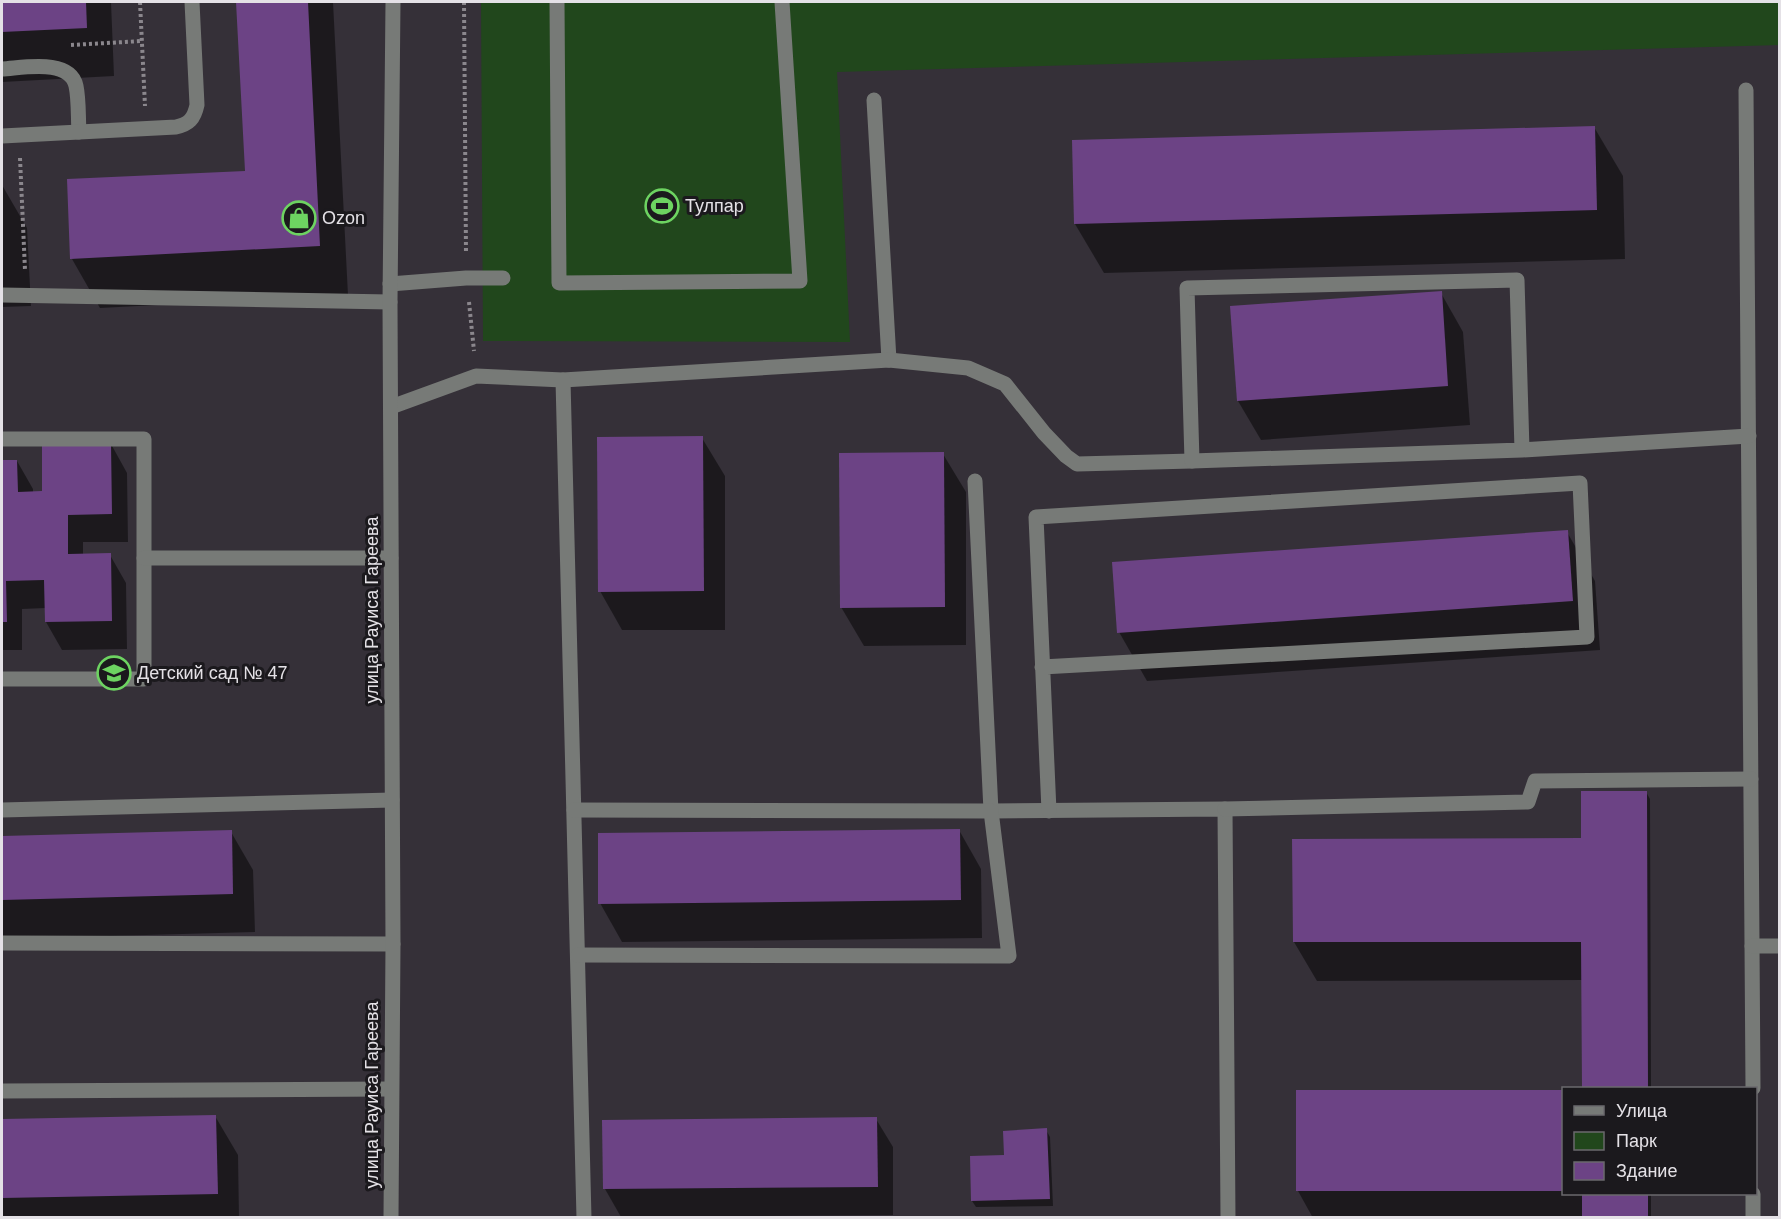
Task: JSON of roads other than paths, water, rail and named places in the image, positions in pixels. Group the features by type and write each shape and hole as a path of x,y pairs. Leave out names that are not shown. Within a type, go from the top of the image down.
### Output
{"street":[{"path":"2,136 185,125 195,114 197,105 192,2"},
{"name":"улица Рауиса Гареева","path":"391,1218 390,1089 393,944 390,284 393,2"},
{"path":"557,2 559,283 800,281 782,2"},
{"path":"2,69 54,67 64,69 74,78 76,86 79,132"},
{"path":"1746,90 1753,1087"},
{"path":"874,100 889,360"},
{"path":"390,284 466,278 503,278"},
{"path":"1192,460 1187,288 1517,280 1522,450"},
{"path":"2,295 390,302"},
{"path":"392,407 476,376 563,380 889,360 968,368 1005,384 1044,433 1077,464 1522,450 1749,436"},
{"path":"563,380 585,1218"},
{"path":"2,439 144,439 144,679 2,679"},
{"path":"578,955 1009,956 991,811 975,481"},
{"path":"1042,667 1587,637 1580,483 1035,517 1042,667 1049,811"},
{"path":"144,558 392,558"},
{"path":"574,810 1049,811 1528,802 1535,781 1751,778"},
{"path":"2,810 392,800"},
{"path":"1225,809 1228,1218"},
{"path":"2,943 393,944"},
{"path":"1752,946 1779,946"},
{"path":"2,1091 390,1089"},
{"path":"1753,1195 1754,1218"}],"place":[{"name":"Тулпар","path":"662,206"},
{"name":"Ozon","path":"299,218"},
{"name":"Детский сад № 47","path":"114,673"}]}
